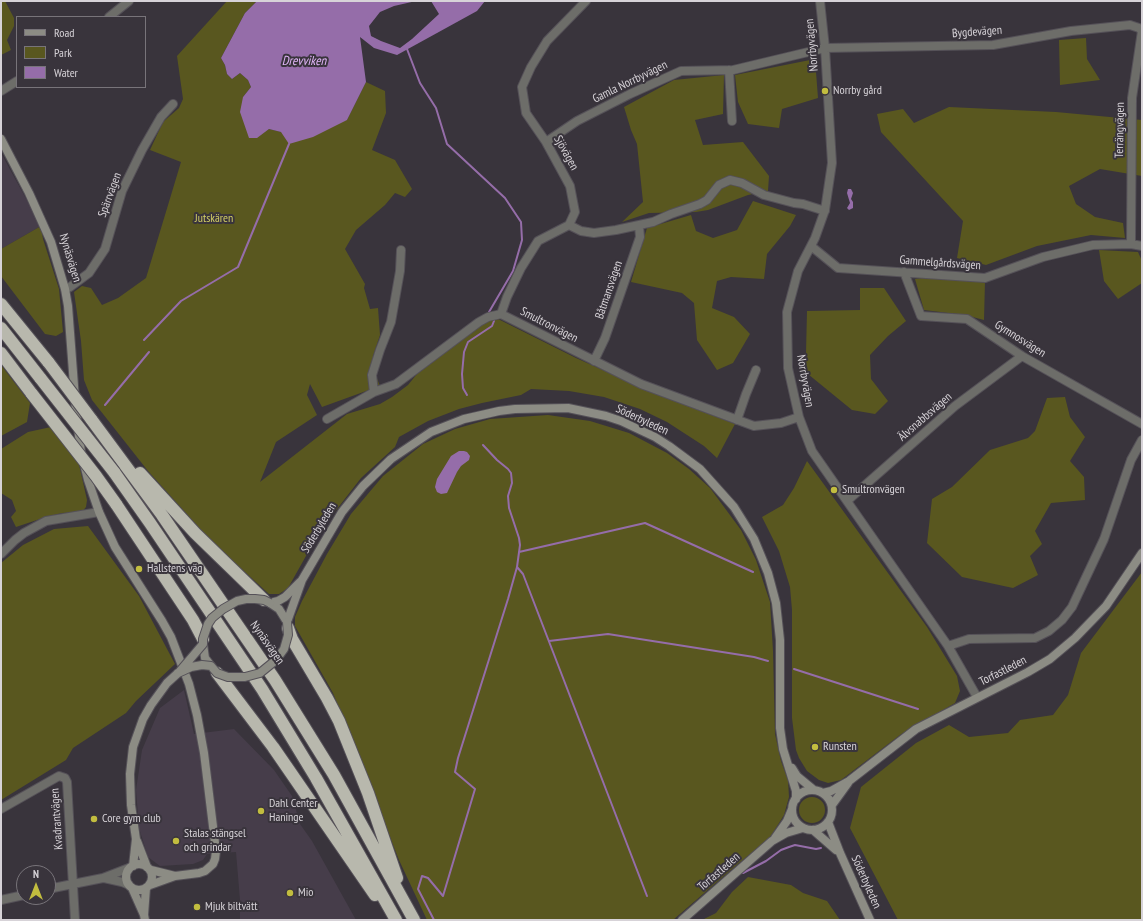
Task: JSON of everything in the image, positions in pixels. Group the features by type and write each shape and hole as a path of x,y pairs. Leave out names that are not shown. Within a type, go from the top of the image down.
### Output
{"highway":[{"name":"Nynäsvägen","path":"1,304 118,452 276,680 334,775 414,920"},
{"path":"1,328 114,472 262,689 320,785 396,920"},
{"path":"1,353 116,504 193,620 203,642"},
{"path":"118,452 175,512 267,601"},
{"path":"287,625 292,639 339,720 368,793 407,907"},
{"path":"214,670 273,747 391,920"}],"street":[{"path":"110,16 129,1"},
{"name":"Sjövägen","path":"569,225 575,212 570,186 546,142 526,113 522,87 531,67 547,41 586,1"},
{"name":"Norrbyvägen","path":"820,1 825,48 832,163 825,211 811,246 798,271 786,312 788,368 799,418 812,451 948,646 977,697"},
{"name":"Bygdevägen","path":"825,48 993,44 1071,31 1130,25"},
{"name":"Terrängvägen","path":"1130,25 1139,28 1142,31 1132,98 1131,244"},
{"name":"Gamla Norrbyvägen","path":"546,142 577,121 630,94 681,71 729,70 825,48"},
{"path":"729,70 732,121"},
{"path":"1,90 16,82"},
{"name":"Spärrvägen","path":"65,289 89,273 105,249 122,191 142,150 161,117 173,104"},
{"name":"Nynäsvägen","path":"1,139 29,193 51,242 65,289 76,412 81,452 88,480 99,512 115,547 171,637 189,684 197,715 216,851 215,859 213,864 206,871 175,876 148,887"},
{"path":"501,314 507,297 521,268 538,241 569,225 581,231 594,233 639,226 708,200 719,185 730,180 742,183 764,195 825,211"},
{"name":"Båtmansvägen","path":"594,361 605,338 640,237 639,226"},
{"name":"Gammelgårdsvägen","path":"811,246 838,268 985,278 1043,257 1093,245 1131,244 1142,246"},
{"path":"374,392 372,375 391,322 400,271 401,250"},
{"name":"Gymnosvägen","path":"904,272 921,316 967,320 1022,356 1142,424"},
{"name":"Smultronvägen","path":"328,419 374,392 396,384 479,322 488,317 501,314 641,384 754,426 781,423 799,418"},
{"name":"Älvsnabbsvägen","path":"847,500 955,406 1022,356"},
{"path":"737,420 756,370"},
{"name":"Söderbyleden","path":"287,625 302,580 342,512 363,486 391,459 431,432 464,419 515,408 568,408 622,421 665,443 700,469 734,507 744,522 762,557 772,588 778,621 780,640 780,728 783,749 796,792 796,799"},
{"path":"948,646 969,639 1035,638 1049,631 1062,620 1072,607 1104,539 1131,460 1142,440"},
{"path":"1,554 24,533 46,521 99,512"},
{"name":"Torfastleden","path":"823,793 832,791 849,781 916,729 1028,672 1050,659 1075,638 1106,606 1142,553"},
{"name":"Söderbyleden","path":"267,601 278,601 285,597 302,580"},
{"path":"178,673 197,665 214,670 228,677 245,677 260,673 271,665 280,654 286,642 287,625 283,614 279,609 267,601 255,599 242,600 230,604 217,613 208,624 203,642 205,658 214,670"},
{"path":"144,918 148,887 153,877 136,839 131,804 130,774 133,747 140,726 151,705 167,683 178,673 203,642"},
{"name":"Söderbyleden","path":"787,760 797,776 814,790"},
{"name":"Kvadrantvägen","path":"1,809 54,778 59,776 65,778 67,782 74,884"},
{"name":"Torfastleden","path":"832,805 849,781"},
{"path":"814,790 823,793 830,800 832,805 831,817 824,826 813,830 803,828 796,822 792,809 796,799 804,792 814,790"},
{"name":"Torfastleden","path":"772,841 787,821 792,809"},
{"name":"Söderbyleden","path":"828,822 870,920"},
{"name":"Torfastleden","path":"682,920 772,841 786,833 803,828"},
{"name":"Söderbyleden","path":"813,830 829,842 840,853"},
{"path":"136,839 131,867 126,877 144,918"},
{"path":"56,887 103,878 139,864 149,868"},
{"name":"Nynäsvägen","path":"149,868 175,876"},
{"path":"103,878 122,882 130,887 141,890 148,887"},
{"path":"74,884 75,920"},
{"path":"1,900 16,897"}],"shaded area":[{"path":"1,153 41,226 1,249"},
{"path":"184,690 194,734 234,729 274,770 292,796 300,824 312,841 356,920 240,920 236,852 207,854 203,860 193,864 160,866 148,857 139,828 136,790 142,750 160,708"}],"green space":[{"path":"1,1 5,1 14,18 14,26 7,40 11,50 1,55"},
{"name":"Jutskären","path":"227,1 257,1 245,13 221,58 225,65 227,74 232,79 240,73 248,80 251,87 243,97 257,137 269,129 281,132 347,120 366,82 385,91 386,113 372,150 395,160 412,189 405,197 395,193 385,205 356,230 345,249 365,284 364,288 370,309 378,308 380,335 373,356 376,376 380,386 322,407 310,384 307,395 317,415 276,442 260,482 347,414 380,404 392,397 408,385 417,374 488,319 498,319 576,358 654,393 735,424 717,458 704,446 667,422 640,409 604,397 569,391 531,389 521,395 459,409 428,421 399,437 395,447 361,478 320,531 288,588 279,594 269,594 235,563 201,530 148,471 92,400 84,380 81,341 74,292 82,286 91,288 102,305 118,298 146,278 181,162 150,150 163,122 179,108 183,99 177,56"},
{"path":"1086,38 1087,59 1100,80 1060,85 1059,40"},
{"path":"815,59 818,98 782,109 779,128 748,124 738,102 735,75"},
{"path":"724,75 723,114 695,120 703,145 743,142 769,176 768,191 748,195 708,210 696,212 649,213 622,222 643,202 637,144 624,107 674,80"},
{"path":"949,107 1056,112 1142,120 1142,176 1100,169 1069,186 1076,204 1095,217 1123,223 1125,238 1091,235 1037,246 986,265 957,258 963,221 881,132 877,114 903,109 914,123"},
{"path":"753,201 796,215 790,226 767,254 764,279 731,277 717,281 712,308 734,317 750,334 733,363 717,370 697,340 694,303 682,293 631,282 647,228 691,215 696,231 713,238 737,230"},
{"path":"41,226 43,239 59,289 63,332 56,336 45,334 1,276 1,249"},
{"path":"1099,250 1138,252 1142,261 1142,283 1118,299 1104,281"},
{"path":"929,277 985,281 984,320 965,315 924,310 915,279"},
{"path":"860,288 884,288 906,321 888,336 870,355 871,379 888,401 875,414 852,410 803,370 806,353 807,311 860,310"},
{"path":"1,365 30,403 27,422 1,436"},
{"path":"1065,397 1070,417 1085,437 1070,461 1084,477 1085,500 1051,503 1035,531 1042,544 1030,556 1038,575 1013,588 962,577 927,543 932,499 952,487 990,450 1028,438 1035,431 1047,398"},
{"path":"548,415 590,421 629,433 667,453 689,469 710,488 741,530 756,560 770,602 775,734 781,761 788,780 789,797 784,815 769,839 673,920 427,920 399,860 333,693 295,626 295,617 302,601 327,554 351,514 383,476 423,444 455,429 490,419"},
{"path":"51,427 78,460 87,500 86,507 82,512 62,513 16,527 11,517 16,511 12,500 1,493 1,449 28,432"},
{"path":"807,461 927,627 957,676 960,691 955,703 900,735 841,780 828,783 819,780 807,771 796,750 792,718 792,610 790,587 779,551 762,517 783,505 794,488"},
{"path":"88,526 139,596 175,664 136,701 126,713 73,748 66,760 1,800 1,563 23,545 54,529"},
{"path":"1142,572 1142,920 898,920 850,828 861,787 916,743 949,725 969,737 1008,733 1020,720 1053,715 1068,695 1081,653"},
{"path":"812,797 821,801 825,810 821,819 812,823 803,819 799,810 803,801"},
{"path":"748,877 791,885 803,893 827,901 840,920 702,920 716,913 732,892"}],"water":[{"name":"Drevviken","path":"257,1 416,1 394,6 380,12 369,26 371,36 400,48 439,14 431,1 485,1 477,11 397,55 374,48 360,37 366,82 347,120 313,137 289,144 281,132 269,129 257,138 249,138 240,112 243,97 251,87 248,80 240,73 232,79 227,74 225,65 221,58 245,13"},
{"path":"848,189 851,189 853,193 851,199 853,202 853,208 849,210 847,208 850,203 847,193"},
{"path":"459,451 467,452 470,456 469,460 461,466 457,472 447,493 441,494 437,492 435,487 437,479 451,456"}],"waterway":[{"path":"407,49 420,83 436,108 447,144 505,198 521,222 522,240 513,271 489,312"},
{"path":"144,340 181,301 238,267 289,144"},
{"path":"467,395 463,388 462,374 464,352 468,342 492,326 494,321"},
{"path":"105,405 149,352"},
{"path":"434,920 418,889 422,876 428,878 443,896 475,789 455,772 458,758 508,599 517,567 520,545 509,508 508,496 512,483 511,473 483,445"},
{"path":"519,552 645,523 753,572"},
{"path":"517,567 523,574 647,896"},
{"path":"549,641 608,634 754,657 768,661"},
{"path":"794,669 918,709"},
{"path":"743,873 766,861 781,850 795,845 816,849 821,848"}],"place":[{"name":"Norrby gård","path":"825,91"},
{"name":"Smultronvägen","path":"834,490"},
{"name":"Hallstens väg","path":"139,569"},
{"name":"Runsten","path":"815,747"},
{"name":"Dahl Center Haninge","path":"261,811"},
{"name":"Core gym club","path":"94,819"},
{"name":"Stalas stängsel och grindar","path":"176,841"},
{"name":"Mio","path":"290,893"},
{"name":"Mjuk biltvätt","path":"197,907"}]}
